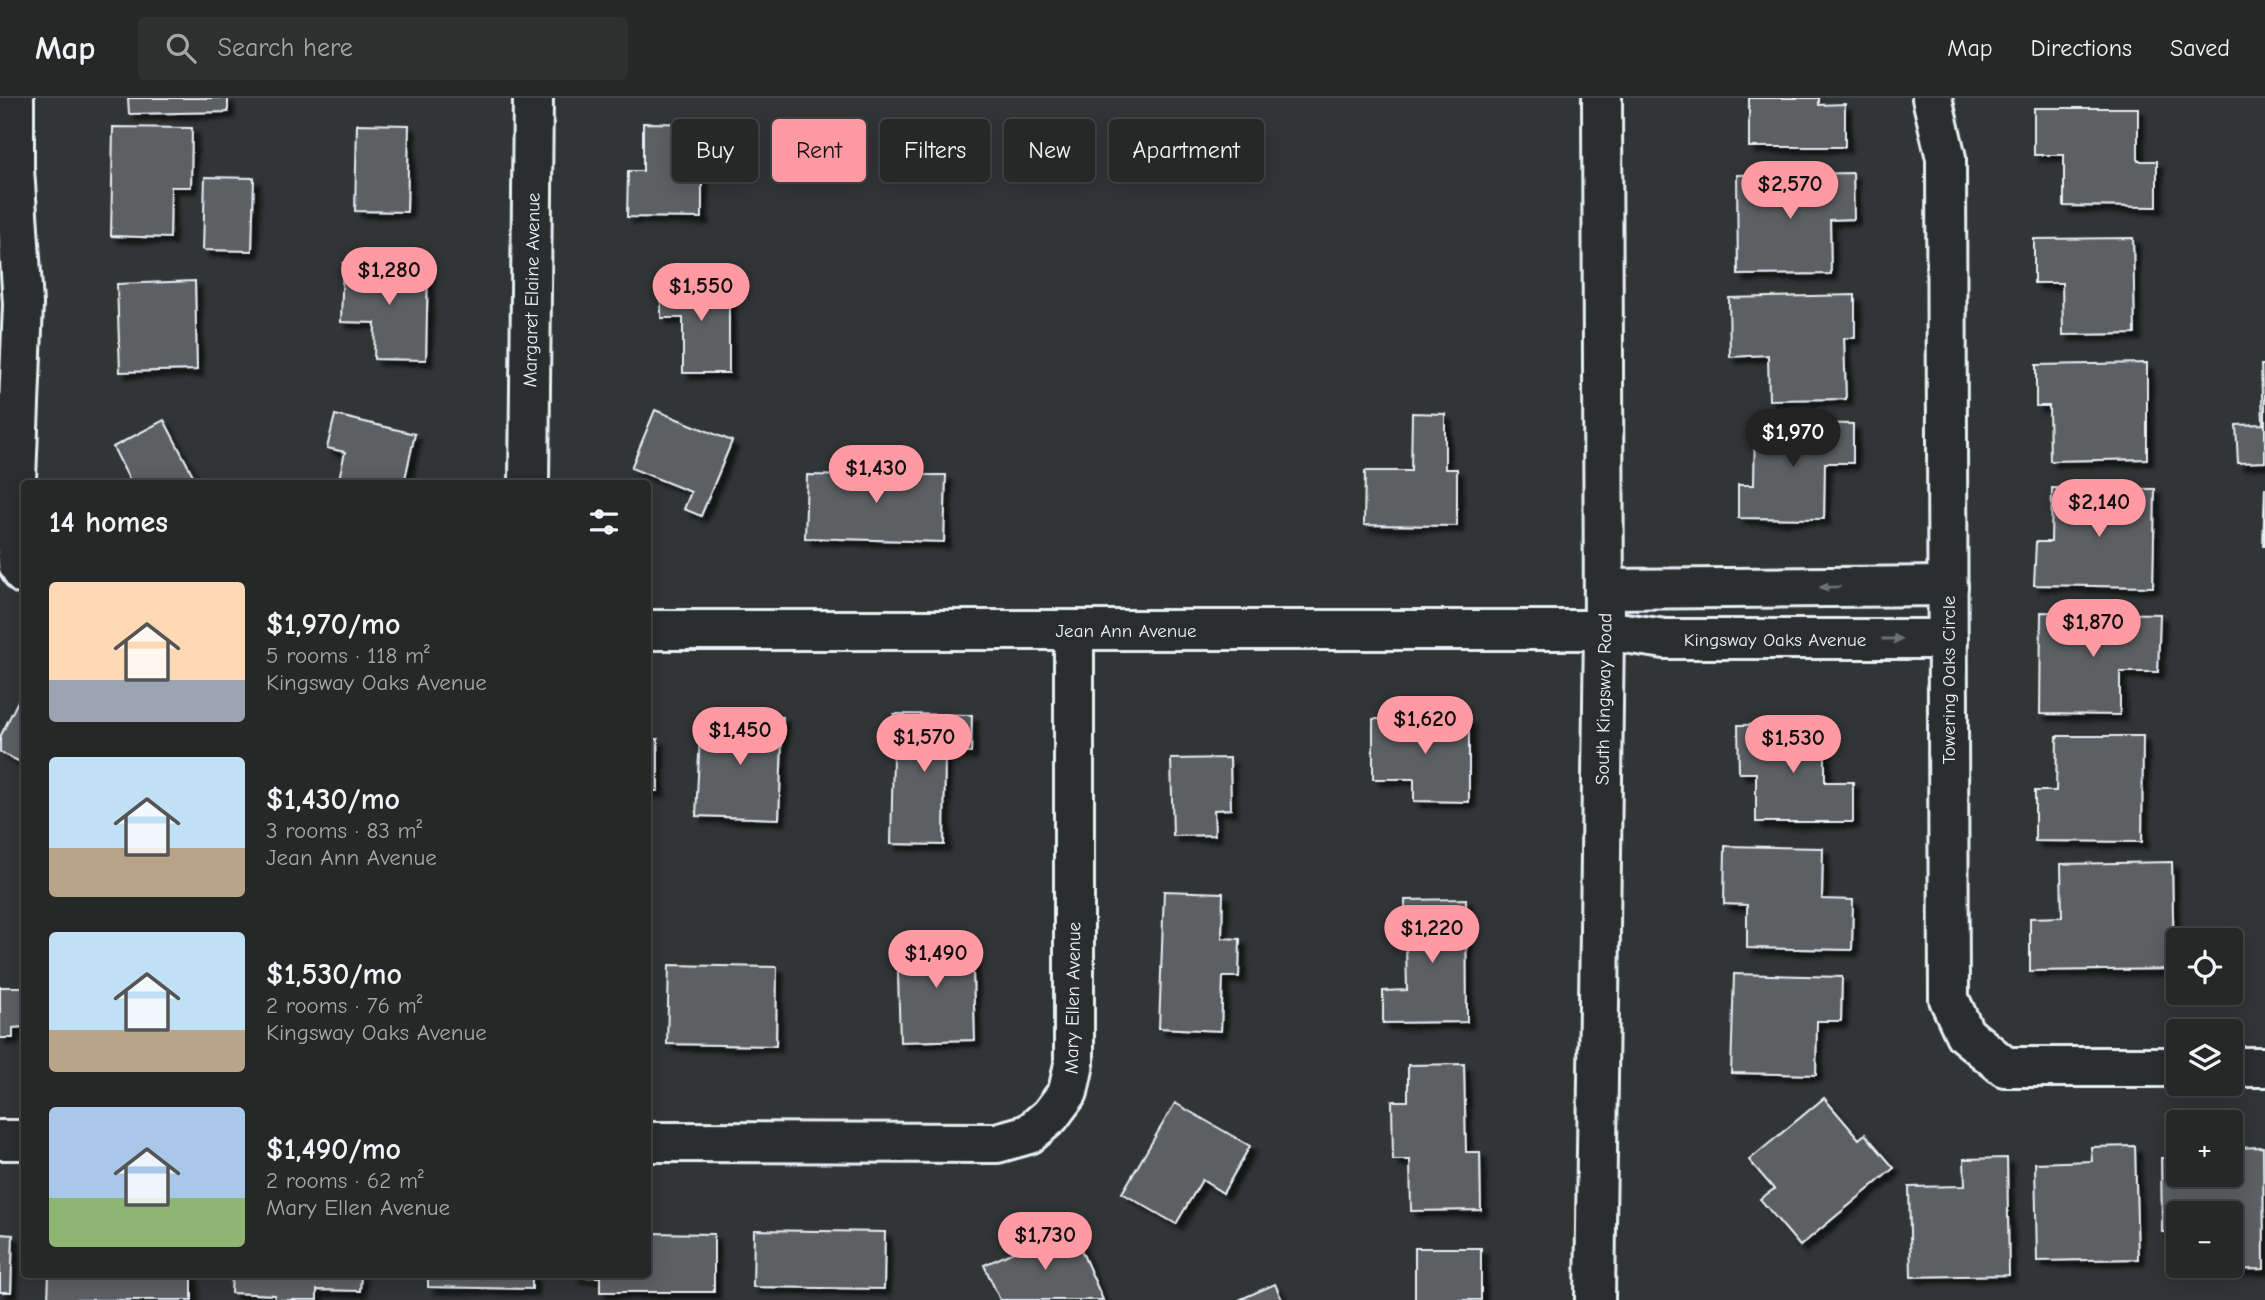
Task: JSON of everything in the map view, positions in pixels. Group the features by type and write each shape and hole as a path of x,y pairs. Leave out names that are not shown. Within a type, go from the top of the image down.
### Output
{"street":[{"path":"14,98 14,168 23,304 14,529 21,570"},
{"name":"Margaret Elaine Avenue","path":"529,480 533,98"},
{"name":"South Kingsway Road","path":"1595,1300 1604,630 1602,98"},
{"name":"Towering Oaks Circle","path":"1932,98 1946,158 1949,999 1965,1034 2005,1067 2166,1067"},
{"path":"1604,589 1948,586"},
{"name":"Jean Ann Avenue","path":"651,630 1604,630"},
{"name":"Mary Ellen Avenue","path":"651,1142 997,1143 1029,1134 1050,1116 1068,1092 1073,1064 1074,630"},
{"name":"Kingsway Oaks Avenue","path":"1604,630 1665,639 1948,639"},
{"path":"2243,1067 2265,1067"},
{"path":"0,1140 21,1140"}],"building":[{"path":"128,98 228,98 228,112 129,114"},
{"path":"1749,98 1819,98 1819,105 1845,104 1845,147 1749,147"},
{"path":"2034,108 2138,108 2138,161 2157,161 2157,207 2064,206 2064,155 2034,155"},
{"path":"643,123 672,123 672,182 702,182 702,218 627,217 628,171 643,171"},
{"path":"357,124 409,125 407,212 355,211"},
{"path":"113,127 192,128 191,187 171,187 170,238 111,236"},
{"path":"1853,173 1854,219 1830,220 1831,274 1738,275 1737,175"},
{"path":"205,177 254,178 252,251 203,250"},
{"path":"2133,238 2135,334 2063,335 2062,283 2034,283 2034,239"},
{"path":"343,263 428,265 426,360 374,359 375,323 341,322"},
{"path":"195,281 197,370 120,372 117,284"},
{"path":"729,282 729,373 683,373 683,318 661,318 661,283"},
{"path":"1855,295 1855,338 1844,338 1846,399 1769,400 1768,355 1730,357 1729,298"},
{"path":"2147,363 2147,459 2050,461 2049,406 2036,406 2036,365"},
{"path":"2261,365 2265,365 2265,462 2238,463 2236,425 2263,424"},
{"path":"655,410 732,441 701,516 684,509 691,492 631,468"},
{"path":"1412,413 1445,414 1445,469 1457,469 1457,526 1364,525 1365,471 1411,471"},
{"path":"335,415 415,434 405,480 339,480 345,452 327,448"},
{"path":"164,420 195,480 130,480 113,447"},
{"path":"1755,422 1853,424 1853,463 1825,463 1824,519 1738,518 1738,485 1754,485"},
{"path":"863,455 895,456 894,475 946,475 944,542 805,538 807,475 862,476"},
{"path":"2265,487 2265,546 2263,546"},
{"path":"2052,488 2155,489 2153,587 2034,585 2036,542 2051,542"},
{"path":"2041,612 2160,614 2158,672 2120,672 2120,715 2040,714"},
{"path":"21,695 21,762 0,752 0,737"},
{"path":"701,714 783,717 779,819 696,816"},
{"path":"894,714 972,715 971,753 945,752 944,845 891,844"},
{"path":"1373,719 1469,719 1469,802 1414,801 1414,779 1373,779"},
{"path":"1825,724 1825,782 1853,782 1853,822 1756,822 1756,773 1739,773 1738,725"},
{"path":"2057,736 2143,736 2142,842 2035,841 2035,791 2056,791"},
{"path":"651,739 658,739 658,791 651,791"},
{"path":"1230,758 1231,809 1214,810 1215,835 1173,836 1171,759"},
{"path":"1725,846 1823,848 1822,899 1853,900 1852,950 1747,948 1747,905 1724,904"},
{"path":"2172,862 2173,928 2166,928 2166,969 2030,971 2030,918 2062,917 2061,864"},
{"path":"1164,891 1223,893 1222,938 1240,939 1239,977 1223,977 1221,1031 1159,1028"},
{"path":"1466,899 1467,1022 1383,1023 1383,991 1407,990 1405,900"},
{"path":"972,939 975,1040 900,1042 897,941"},
{"path":"669,965 777,967 776,1046 667,1044"},
{"path":"1734,974 1842,977 1841,1021 1817,1021 1816,1075 1731,1073"},
{"path":"0,987 21,987 21,1027 13,1028 13,1038 0,1038"},
{"path":"1464,1064 1466,1152 1480,1152 1481,1210 1411,1211 1410,1160 1393,1160 1392,1101 1408,1101 1408,1065"},
{"path":"1824,1098 1859,1139 1865,1134 1894,1168 1800,1246 1760,1199 1774,1189 1749,1160"},
{"path":"1175,1103 1250,1146 1223,1193 1202,1180 1176,1224 1122,1193"},
{"path":"2135,1146 2138,1259 2037,1261 2035,1163 2092,1161 2091,1147"},
{"path":"2263,1147 2264,1269 2243,1269 2243,1201 2166,1201 2166,1232 2162,1232 2161,1158 2166,1158 2166,1187 2243,1187 2243,1148"},
{"path":"2007,1158 2009,1275 1911,1277 1909,1187 1965,1186 1964,1159"},
{"path":"1071,1227 1103,1300 1000,1300 984,1265"},
{"path":"754,1230 885,1232 884,1289 753,1287"},
{"path":"651,1233 714,1234 714,1292 600,1292 600,1278 651,1278"},
{"path":"0,1234 13,1235 11,1292 0,1292"},
{"path":"1415,1248 1481,1248 1481,1300 1415,1300"},
{"path":"49,1278 192,1278 192,1300 48,1300"},
{"path":"232,1278 361,1278 360,1291 317,1290 317,1300 274,1300 275,1295 231,1293"},
{"path":"428,1278 532,1278 532,1289 428,1287"},
{"path":"1275,1284 1282,1300 1239,1300"}]}
